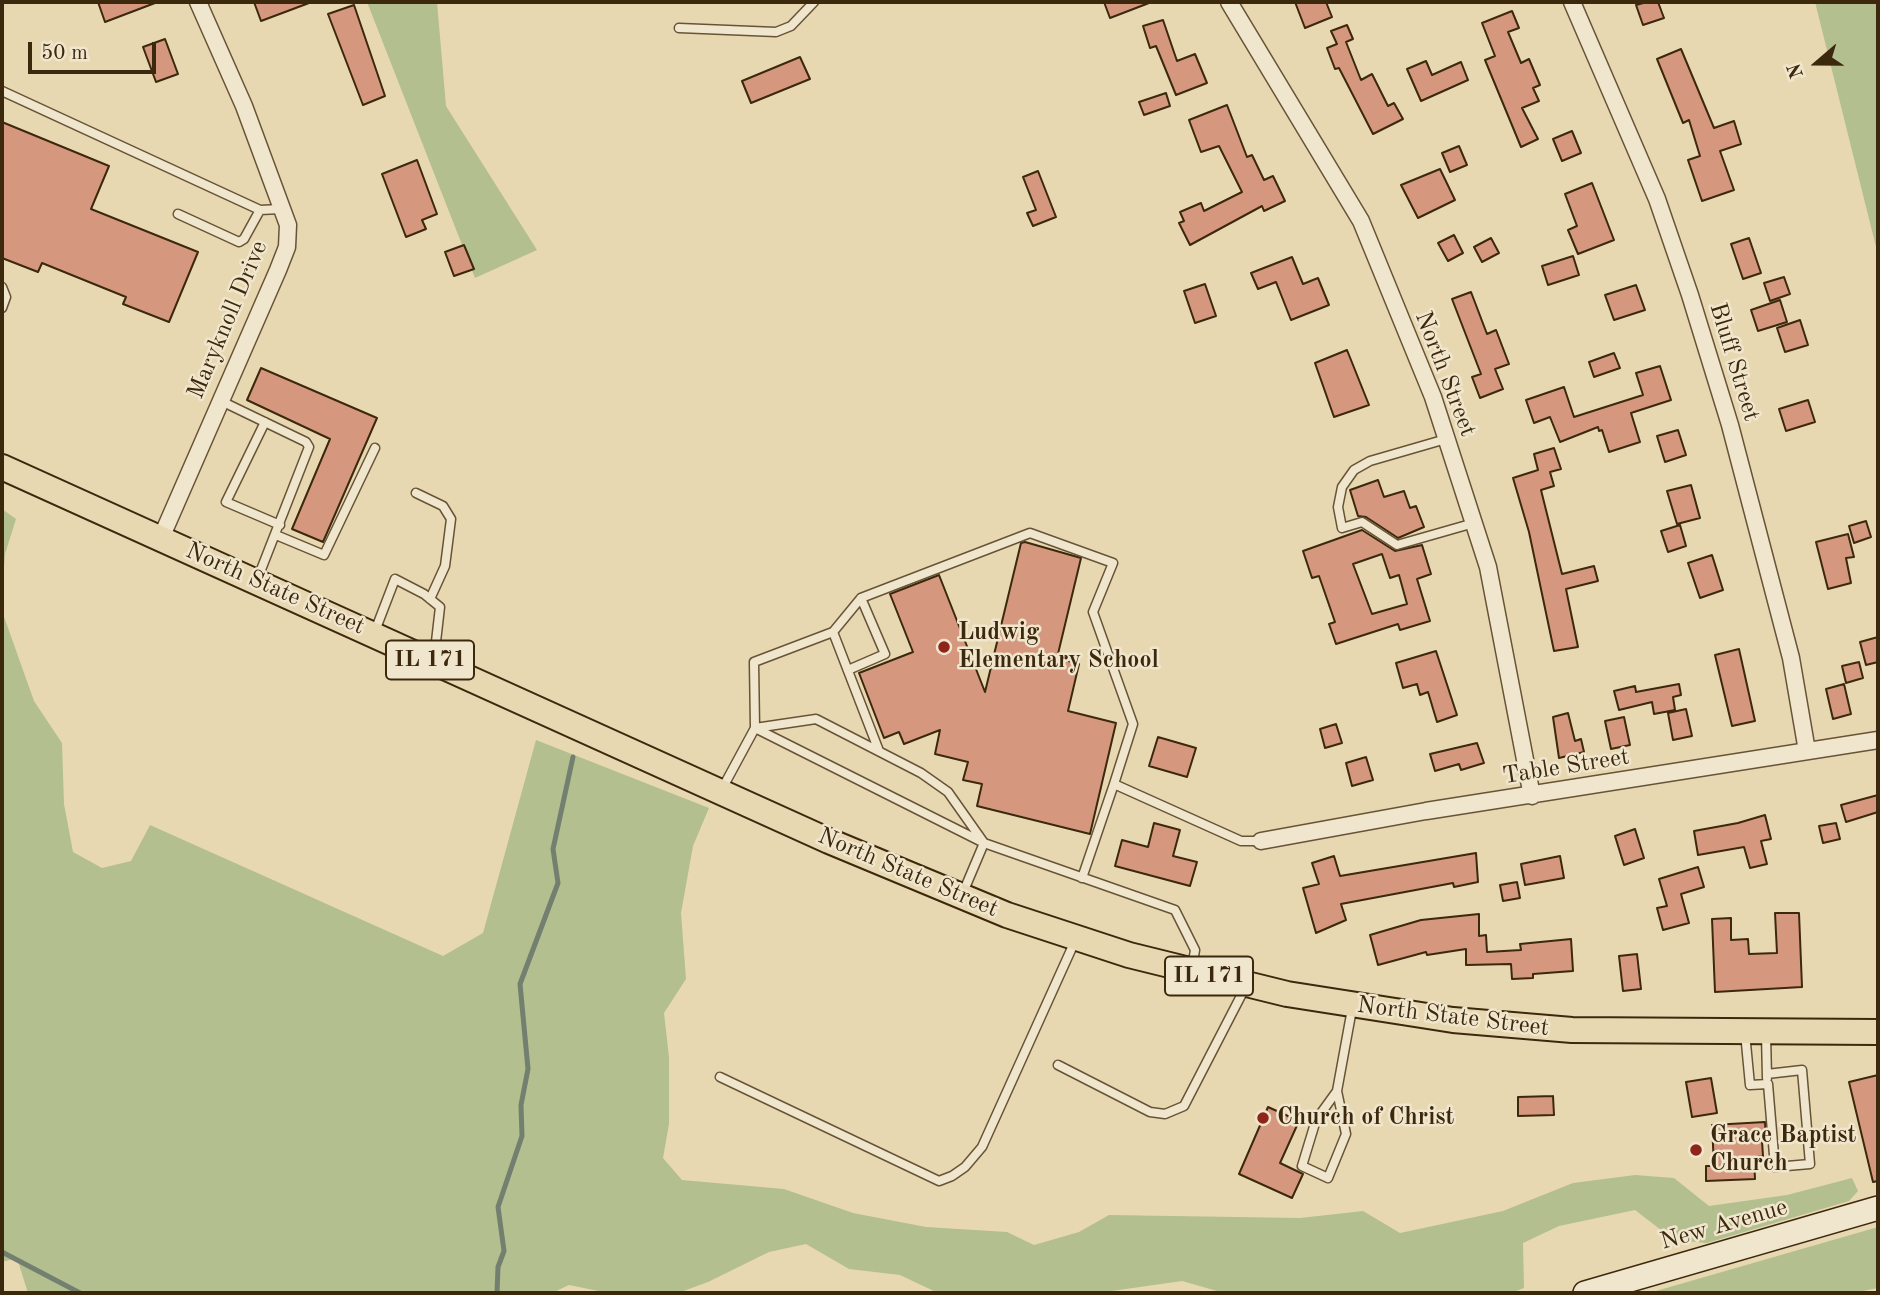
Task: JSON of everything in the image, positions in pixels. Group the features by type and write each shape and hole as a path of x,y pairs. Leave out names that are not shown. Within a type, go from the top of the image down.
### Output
{"main road":[{"name":"North State Street","path":"2,467 720,792 961,897 1076,939 1246,985 1353,1006 1453,1020 1572,1030 1878,1032"},
{"name":"New Avenue","path":"1585,1293 1878,1208"}],"street":[{"name":"Maryknoll Drive","path":"161,538 287,247 288,225 284,208 198,2"},
{"name":"North Street","path":"1229,2 1361,220 1433,397 1488,567 1532,796"},
{"name":"Bluff Street","path":"1572,2 1657,199 1690,295 1730,425 1791,658 1807,751"},
{"name":"Table Street","path":"1261,841 1426,811 1878,740"}],"lane":[{"path":"679,28 776,32 804,16 814,2"},
{"path":"2,91 260,210 284,208"},
{"path":"178,214 239,242 244,239 260,210"},
{"path":"2,287 6,297 2,308"},
{"path":"219,400 306,442 310,447 257,581"},
{"path":"265,422 226,502 280,525"},
{"path":"1446,439 1370,461 1354,470 1342,487 1338,507 1342,528 1362,522 1397,545 1474,523"},
{"path":"276,535 324,555 375,448"},
{"path":"416,493 443,506 451,519 444,566 430,598"},
{"path":"720,792 755,728 754,662 833,632 861,598 1030,533 1113,563 1093,612 1133,724 1082,878"},
{"path":"374,634 395,579 430,598 440,607 434,662"},
{"path":"848,670 885,654 861,598"},
{"path":"833,632 880,751"},
{"path":"755,728 816,719 880,751 948,792 984,844"},
{"path":"755,728 984,844 1175,910 1195,950 1191,971"},
{"path":"1114,784 1241,841 1261,841"},
{"path":"961,897 984,844"},
{"path":"720,1077 939,1181 952,1176 965,1167 982,1147 1076,939"},
{"path":"1058,1065 1150,1112 1165,1114 1184,1105 1246,985"},
{"path":"1336,1091 1346,1134 1328,1178 1302,1166 1316,1120 1336,1091 1353,1006"},
{"path":"1755,1032 1767,1074 1775,1167 1810,1164 1802,1070 1767,1074"},
{"path":"1755,1032 1750,1085 1768,1084"}],"green space":[{"path":"367,2 437,2 446,106 537,250 475,278"},
{"path":"1815,2 1878,2 1878,255"},
{"path":"2,509 16,519 5,554 2,596"},
{"path":"2,611 34,701 62,743 64,804 73,852 102,868 131,861 150,825 443,956 483,933 536,740 709,808 693,846 681,913 686,979 664,1013 669,1057 669,1124 663,1158 682,1180 784,1189 853,1213 926,1227 1007,1232 1034,1245 1079,1232 1109,1215 1300,1218 1363,1211 1400,1233 1503,1211 1573,1183 1635,1175 1674,1178 1709,1206 1787,1195 1852,1178 1858,1191 1849,1201 1707,1243 1674,1240 1635,1210 1559,1226 1523,1243 1524,1288 1511,1293 1224,1293 1182,1281 1098,1293 938,1293 900,1275 849,1269 806,1244 769,1252 708,1282 678,1293 608,1293 569,1285 552,1293 28,1293 17,1258 2,1262"},
{"path":"1878,1227 1878,1288 1853,1293 1649,1293"}],"building":[{"path":"98,2 155,2 155,3 105,22"},
{"path":"254,2 309,2 309,3 261,21"},
{"path":"1104,2 1149,2 1149,3 1110,18"},
{"path":"1295,2 1326,2 1332,17 1305,28"},
{"path":"1658,2 1664,18 1643,25 1636,5"},
{"path":"354,5 385,96 363,105 328,14"},
{"path":"1512,11 1519,28 1508,32 1521,63 1529,59 1540,85 1533,88 1539,101 1522,108 1538,139 1521,147 1485,60 1495,56 1482,23"},
{"path":"1163,20 1177,61 1195,54 1207,83 1176,95 1156,46 1150,48 1143,26"},
{"path":"1347,25 1353,39 1346,42 1361,80 1372,74 1388,106 1394,103 1403,119 1373,134 1339,68 1335,69 1327,48 1337,44 1331,31"},
{"path":"165,39 178,74 156,82 143,47"},
{"path":"1681,49 1714,128 1734,121 1741,144 1720,151 1734,190 1702,201 1688,160 1700,156 1689,120 1683,123 1657,59"},
{"path":"800,57 810,79 751,103 742,81"},
{"path":"1426,61 1432,75 1461,62 1468,80 1421,101 1407,69"},
{"path":"1166,93 1170,106 1144,115 1139,102"},
{"path":"1227,105 1247,157 1252,155 1264,180 1273,176 1285,201 1264,211 1262,206 1190,245 1179,223 1184,221 1180,212 1201,203 1204,211 1242,192 1219,146 1201,152 1189,120"},
{"path":"2,122 109,166 91,209 198,252 169,322 123,304 126,297 42,263 38,272 2,258"},
{"path":"1572,131 1581,153 1562,161 1553,139"},
{"path":"1459,146 1467,165 1450,172 1442,153"},
{"path":"417,160 437,214 422,220 426,229 406,237 382,174"},
{"path":"1440,169 1455,200 1418,218 1401,185"},
{"path":"1038,171 1056,217 1033,226 1027,213 1036,210 1023,177"},
{"path":"1592,183 1614,240 1578,254 1568,230 1577,226 1565,194"},
{"path":"1454,235 1463,253 1448,261 1438,243"},
{"path":"1491,238 1499,253 1482,262 1474,247"},
{"path":"1749,238 1761,273 1743,279 1731,244"},
{"path":"464,245 474,269 454,276 445,252"},
{"path":"1573,256 1579,275 1548,285 1542,266"},
{"path":"1292,257 1303,284 1318,278 1329,305 1291,320 1276,282 1258,289 1251,273"},
{"path":"1784,277 1790,294 1770,301 1764,283"},
{"path":"1205,284 1216,316 1195,323 1184,291"},
{"path":"1636,285 1645,310 1614,320 1605,295"},
{"path":"1471,292 1487,334 1496,330 1509,364 1495,369 1503,389 1480,398 1472,377 1481,374 1452,299"},
{"path":"1780,300 1787,322 1758,331 1751,310"},
{"path":"1800,320 1808,345 1785,352 1777,328"},
{"path":"1347,350 1369,405 1334,417 1315,363"},
{"path":"1614,353 1620,368 1594,377 1589,362"},
{"path":"1660,366 1671,400 1631,413 1640,442 1609,452 1602,430 1599,431 1598,427 1560,442 1550,417 1534,423 1526,400 1564,387 1574,417 1643,395 1636,373"},
{"path":"261,368 377,418 323,542 292,529 330,439 247,400"},
{"path":"1808,400 1815,422 1786,431 1779,409"},
{"path":"1678,430 1686,455 1665,462 1657,436"},
{"path":"1554,448 1561,469 1550,472 1554,486 1541,490 1562,574 1594,566 1598,581 1566,589 1578,647 1554,651 1529,532 1513,478 1538,470 1534,454"},
{"path":"1378,480 1384,497 1404,491 1410,508 1416,506 1424,527 1398,538 1366,517 1358,516 1350,490"},
{"path":"1691,485 1700,518 1677,524 1667,491"},
{"path":"1866,521 1871,537 1854,543 1849,526"},
{"path":"1680,525 1686,546 1668,552 1661,531"},
{"path":"1362,530 1395,551 1422,545 1431,574 1417,579 1430,621 1400,630 1398,624 1336,644 1329,624 1335,622 1319,576 1312,578 1303,551","holes":["1382,554 1390,578 1399,575 1407,604 1372,614 1353,564"]},
{"path":"1848,534 1854,557 1846,558 1851,583 1828,589 1816,542"},
{"path":"1021,543 1081,558 1057,658 1079,664 1068,711 1116,723 1090,834 977,806 982,784 963,780 968,762 935,754 940,730 904,744 899,732 884,738 859,673 913,652 890,594 939,575 985,692"},
{"path":"1712,555 1723,590 1700,598 1688,563"},
{"path":"1878,637 1878,662 1866,665 1860,642"},
{"path":"1739,649 1755,721 1732,726 1715,655"},
{"path":"1436,651 1457,715 1437,722 1428,692 1420,695 1417,684 1403,688 1396,663"},
{"path":"1859,662 1863,678 1846,683 1842,666"},
{"path":"1679,684 1681,695 1673,697 1675,710 1654,714 1652,702 1619,710 1614,691 1635,686 1636,692"},
{"path":"1844,684 1851,714 1833,719 1826,689"},
{"path":"1686,709 1692,736 1673,740 1668,713"},
{"path":"1568,713 1575,741 1581,739 1584,752 1559,758 1553,717"},
{"path":"1624,717 1630,745 1611,749 1605,721"},
{"path":"1336,724 1342,743 1325,748 1320,729"},
{"path":"1158,737 1196,748 1187,777 1149,766"},
{"path":"1477,743 1484,763 1461,770 1459,764 1435,771 1430,754"},
{"path":"1366,757 1373,780 1352,786 1346,763"},
{"path":"1878,795 1878,812 1846,822 1841,805"},
{"path":"1765,815 1771,839 1761,841 1767,864 1750,868 1744,847 1698,855 1694,831"},
{"path":"1154,823 1180,830 1173,856 1197,862 1190,886 1115,866 1122,840 1148,847"},
{"path":"1836,823 1840,839 1823,843 1819,826"},
{"path":"1635,829 1644,858 1624,865 1615,836"},
{"path":"1476,853 1478,882 1454,887 1453,883 1341,904 1346,920 1316,933 1303,888 1319,884 1312,863 1334,856 1340,876"},
{"path":"1560,856 1564,878 1525,885 1521,864"},
{"path":"1698,867 1704,887 1681,894 1689,923 1663,930 1657,908 1667,906 1659,879"},
{"path":"1517,882 1520,898 1503,901 1500,885"},
{"path":"1775,913 1799,913 1802,987 1715,992 1712,919 1731,918 1731,940 1748,939 1749,954 1777,953"},
{"path":"1479,914 1479,936 1486,935 1487,952 1521,950 1520,944 1571,939 1573,971 1533,974 1533,978 1512,979 1511,964 1466,965 1466,949 1427,955 1426,952 1378,965 1370,935 1421,920"},
{"path":"1637,954 1641,989 1623,991 1619,956"},
{"path":"1878,1075 1878,1181 1873,1182 1849,1082"},
{"path":"1711,1078 1717,1113 1692,1117 1686,1082"},
{"path":"1553,1096 1554,1115 1518,1116 1518,1097"},
{"path":"1268,1107 1299,1121 1280,1163 1303,1174 1292,1198 1239,1174"},
{"path":"1765,1122 1763,1156 1754,1157 1755,1179 1706,1181 1706,1166 1714,1166 1712,1125"}],"waterway":[{"path":"497,1293 498,1267 504,1251 498,1207 522,1136 521,1105 528,1069 520,984 558,883 553,849 573,757"},
{"path":"2,1252 80,1293"}],"place":[{"name":"Ludwig Elementary School","path":"944,647"},
{"name":"Church of Christ","path":"1263,1118"},
{"name":"Grace Baptist Church","path":"1696,1150"}]}
